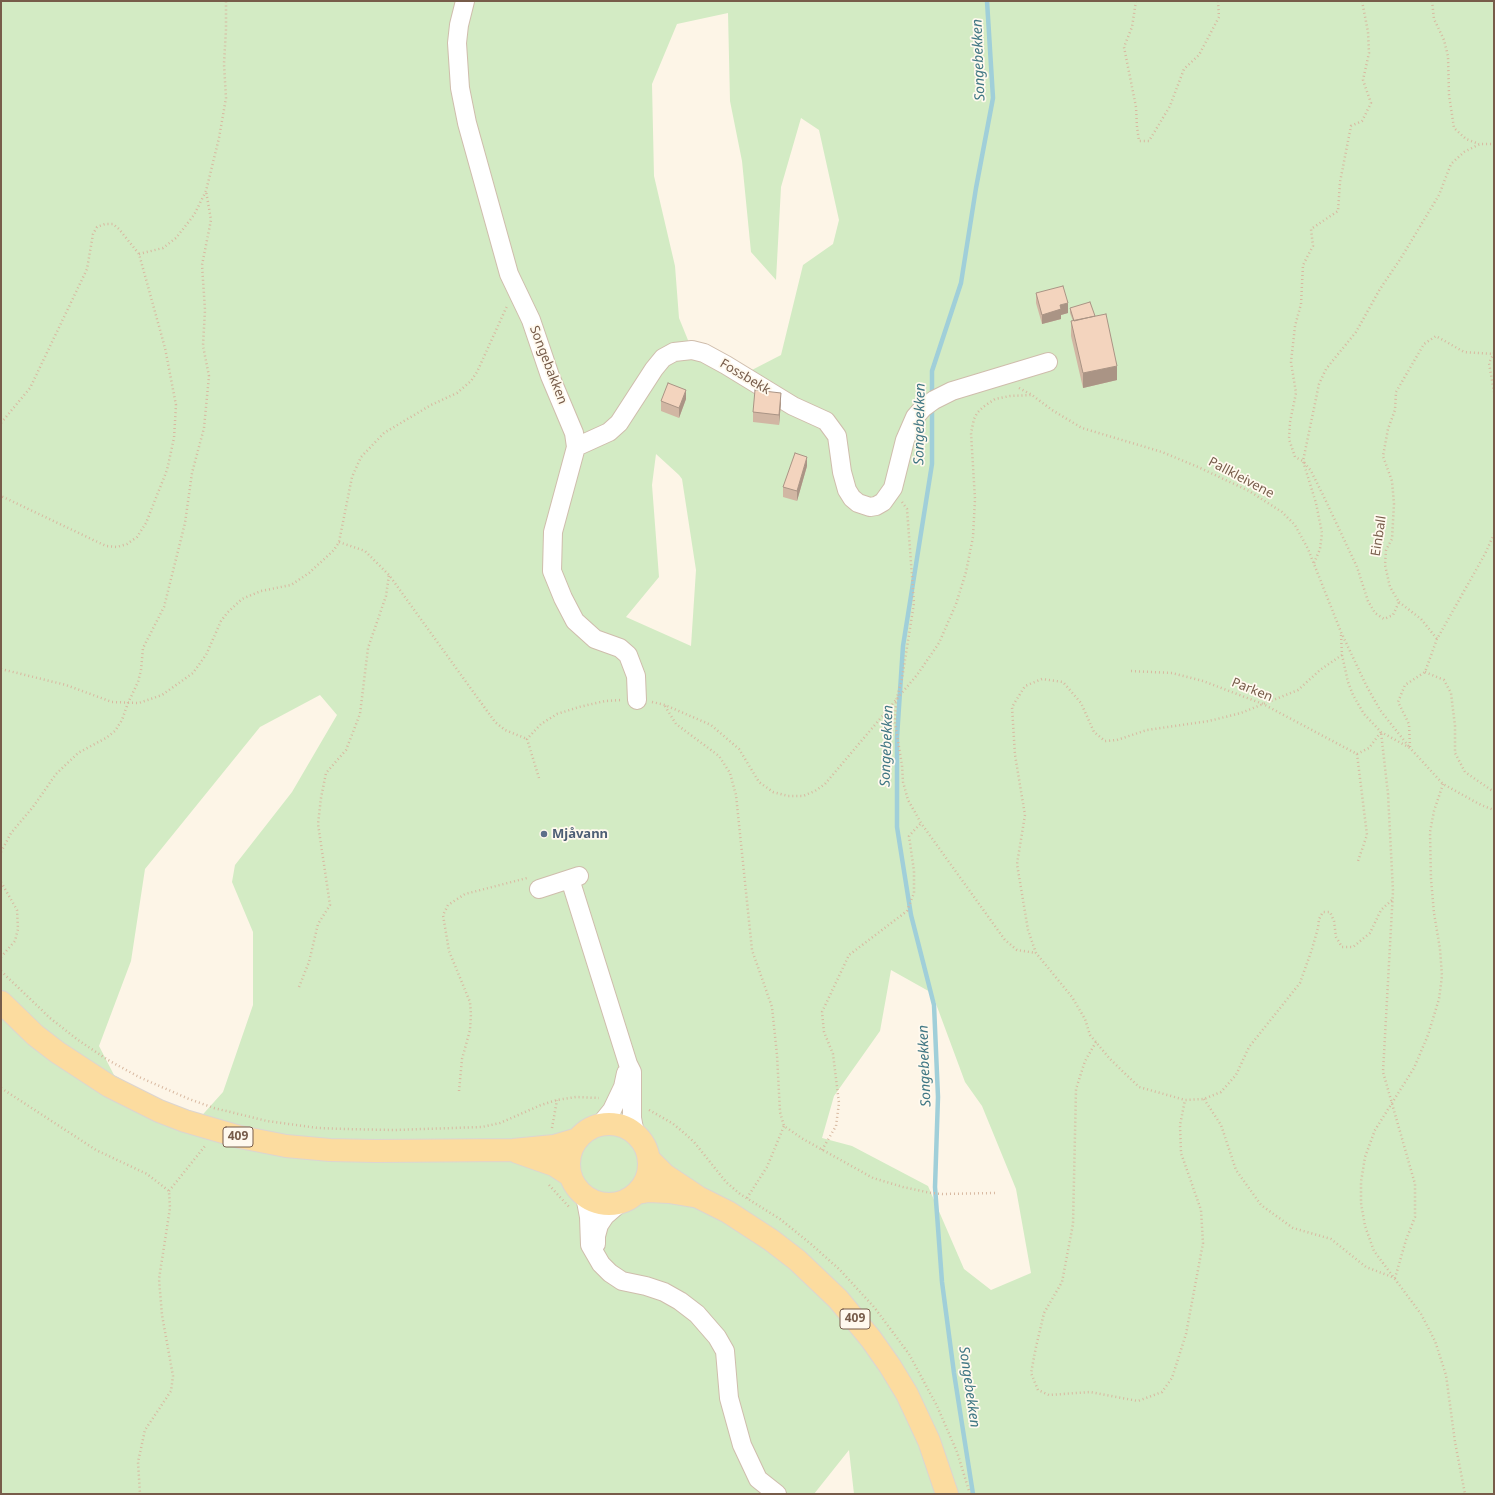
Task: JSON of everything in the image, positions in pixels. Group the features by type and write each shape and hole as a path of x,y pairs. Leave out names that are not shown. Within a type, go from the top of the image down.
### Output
{"main road":[{"name":"409","path":"1,1002 35,1035 109,1086 159,1111 217,1132 258,1142 330,1150 512,1150 554,1146 578,1139 592,1128 599,1126"},
{"path":"599,1126 609,1124 628,1129 636,1134"},
{"name":"409","path":"636,1134 644,1146 649,1159 665,1175 698,1197 728,1212 752,1227 797,1260 838,1299 856,1320 890,1366 907,1394 929,1441 947,1494"},
{"path":"571,1176 569,1161 578,1139"},
{"name":"409","path":"512,1150 554,1165 571,1176 574,1184 585,1196 602,1204 611,1204 649,1191 669,1192 698,1197"},
{"path":"629,1198 643,1186 647,1177 649,1159"}],"street":[{"name":"Songebakken","path":"465,1 459,25 457,43 460,88 467,123 509,274 531,320 550,376 574,433 576,447 553,532 552,571 563,598 575,621 595,639 620,648 628,656 636,676 637,700"},
{"name":"Fossbekk","path":"576,447 609,432 619,423 654,369 663,358 674,352 692,350 704,353 726,364 793,406 826,422 837,436 846,490 858,503 870,507 876,506 883,502 893,488 905,440 915,417 923,408 934,400 952,391 1048,362"},
{"path":"534,883 574,878 628,1064 633,1076 632,1118 636,1134"},
{"path":"599,1126 612,1110 620,1094 626,1078 628,1064"},
{"path":"585,1196 589,1217 590,1245 598,1259 610,1273 616,1278 628,1283 646,1286 664,1292 690,1308 711,1329 724,1352 729,1398 742,1445 758,1479 777,1494"},
{"path":"598,1259 596,1236 599,1225 605,1216 629,1198"}],"path":[{"path":"139,254 163,248 176,238 194,215 206,191 219,138 226,98 224,64 226,1"},
{"path":"1136,1 1132,27 1124,47 1136,107 1139,141 1149,141 1170,106 1184,69 1199,55 1219,17 1218,1"},
{"path":"1302,462 1295,457 1289,439 1290,422 1296,393 1291,362 1295,326 1301,304 1303,265 1313,246 1311,229 1338,212 1340,182 1351,126 1362,121 1371,103 1363,80 1369,53 1368,32 1362,1"},
{"path":"1432,1 1434,19 1444,40 1448,56 1449,95 1454,128 1466,139 1480,144 1494,144"},
{"path":"1314,563 1320,549 1322,533 1316,504 1302,462 1319,384 1326,369 1356,332 1380,289 1402,258 1439,195 1451,164 1464,152 1480,144"},
{"path":"1,852 11,833 33,807 56,774 78,753 106,738 115,731 122,720 138,682 144,648 164,607 185,523 192,473 204,428 209,376 203,346 206,310 202,265 211,220 206,191"},
{"path":"1,423 30,388 87,269 93,234 97,227 105,224 113,224 119,228 139,254 165,348 176,405 174,438 168,463 146,523 137,538 127,544 117,547 106,546 1,496"},
{"path":"1,669 66,685 112,702 128,703 139,703 162,695 193,673 206,655 221,621 242,599 261,591 291,585 309,573 334,550 339,542 352,477 361,457 384,434 431,405 457,393 471,381 477,372 503,314 516,291"},
{"name":"Einball","path":"1302,462 1311,470 1357,567 1368,601 1375,613 1384,619 1393,615 1399,602 1390,586 1385,565 1386,550 1392,539 1394,504 1392,481 1384,456 1388,429 1395,410 1396,392 1424,344 1436,336 1464,352 1494,353"},
{"path":"1494,353 1489,363 1494,392"},
{"name":"Pallkleivene","path":"896,701 917,675 939,643 956,604 966,572 973,537 975,499 971,433 974,419 983,407 995,399 1010,396 1032,395 1052,410 1082,428 1162,452 1198,467 1249,490 1282,512 1295,525 1314,563 1341,632 1366,685 1380,710 1410,748"},
{"path":"893,488 907,510 914,603 902,680 896,701 895,723 902,765 903,782 908,800 921,823 1005,940 1017,950 1036,953"},
{"path":"1410,748 1409,724 1398,702 1405,685 1426,672 1437,639 1485,554 1494,534"},
{"path":"339,542 364,551 389,575 495,722 504,730 527,739"},
{"path":"299,987 309,962 318,924 330,904 318,824 326,773 346,750 360,714 368,648 386,596 389,575"},
{"path":"1399,602 1421,619 1437,639"},
{"path":"1341,632 1342,655 1353,695 1364,714 1381,732 1410,748 1443,784 1481,805 1494,810"},
{"path":"1342,655 1320,670 1298,690 1241,713 1209,721 1147,730 1117,740 1105,741 1094,732 1081,703 1063,682 1042,679 1025,686 1012,707 1015,755 1025,815 1017,864 1028,930 1036,953 1072,997 1085,1019 1090,1035 1110,1059 1139,1087 1185,1100 1204,1099 1221,1092 1236,1075 1249,1047 1300,983 1312,949 1319,919 1323,912 1330,912 1334,921 1336,937 1342,947 1353,947 1370,932 1381,910 1393,899"},
{"name":"Parken","path":"1131,671 1172,673 1203,681 1263,704 1357,754"},
{"path":"1426,672 1444,680 1451,693 1455,726 1455,753 1465,772 1494,792"},
{"path":"527,739 541,724 557,714 579,707 605,701 637,700 665,705 711,725 726,737 739,749 759,782 773,792 788,796 803,796 815,791 825,784 855,747 896,701"},
{"path":"665,705 676,724 719,756 730,773 736,796 752,950 772,1007 778,1055 780,1112 784,1126 767,1167 747,1198"},
{"path":"1358,861 1367,835 1357,754 1369,748 1381,732"},
{"path":"1381,732 1388,794 1393,899 1383,1072 1415,1184 1415,1217 1406,1240 1395,1278"},
{"path":"527,739 539,778"},
{"path":"1443,784 1434,811 1430,832 1431,879 1442,976 1439,999 1428,1035 1414,1068 1375,1130 1365,1157 1361,1182 1361,1203 1365,1226 1374,1251 1421,1314 1435,1341 1446,1375 1455,1442 1465,1494"},
{"path":"822,1150 836,1126 839,1103 833,1054 824,1032 822,1012 849,955 907,911 914,893 914,870 909,836 921,823"},
{"path":"1,882 17,910 18,929 15,942 1,958"},
{"path":"459,1091 462,1059 470,1030 472,1014 470,1002 449,951 443,915 448,905 465,894 534,883"},
{"path":"1096,1042 1085,1061 1076,1089 1073,1224 1062,1282 1044,1313 1036,1347 1031,1373 1038,1390 1049,1395 1090,1392 1138,1401 1162,1392 1172,1378 1186,1334 1203,1243 1200,1210 1181,1152 1180,1125 1185,1100"},
{"path":"1,1088 96,1150 146,1174 169,1191"},
{"path":"1204,1099 1221,1126 1236,1170 1261,1205 1292,1228 1331,1239 1366,1268 1395,1278"},
{"path":"784,1126 803,1139 873,1178 903,1187 931,1193 996,1193"},
{"path":"140,1494 138,1462 145,1430 171,1391 173,1376 162,1315 159,1279 170,1208 169,1191 217,1132"}],"green space":[{"path":"1,1 1494,1 1494,1494 854,1494 849,1450 814,1494 1,1494","holes":["728,13 730,101 742,161 751,252 776,280 781,187 801,118 819,130 839,220 833,244 803,265 781,355 750,371 692,350 679,318 675,266 654,176 652,84 677,24","656,454 682,479 696,570 691,646 626,617 659,577 652,485","320,695 337,715 292,792 235,865 232,882 253,932 253,1005 223,1092 196,1122 114,1075 99,1046 131,961 145,869 260,727","891,970 932,993 965,1082 982,1106 1016,1189 1031,1273 991,1290 964,1269 928,1186 852,1146 822,1138 834,1096 880,1031"]}],"building":[{"path":"1063,286 1068,303 1060,305 1061,309 1042,315 1036,293"},
{"path":"1090,302 1095,316 1074,321 1070,308"},
{"path":"1106,314 1117,366 1083,373 1071,321"},
{"path":"668,383 686,390 679,408 661,401"},
{"path":"755,390 781,393 779,415 753,412"},
{"path":"795,453 807,457 797,491 783,487"}],"waterway":[{"name":"Songebekken","path":"932,395 932,371 961,283 976,188 993,98 987,1"},
{"name":"Songebekken","path":"932,407 932,464 903,646 897,737 897,827 911,915 934,1005 938,1097 935,1187 942,1282 954,1373 973,1494"}],"place":[{"name":"Mjåvann","path":"544,834"}]}
